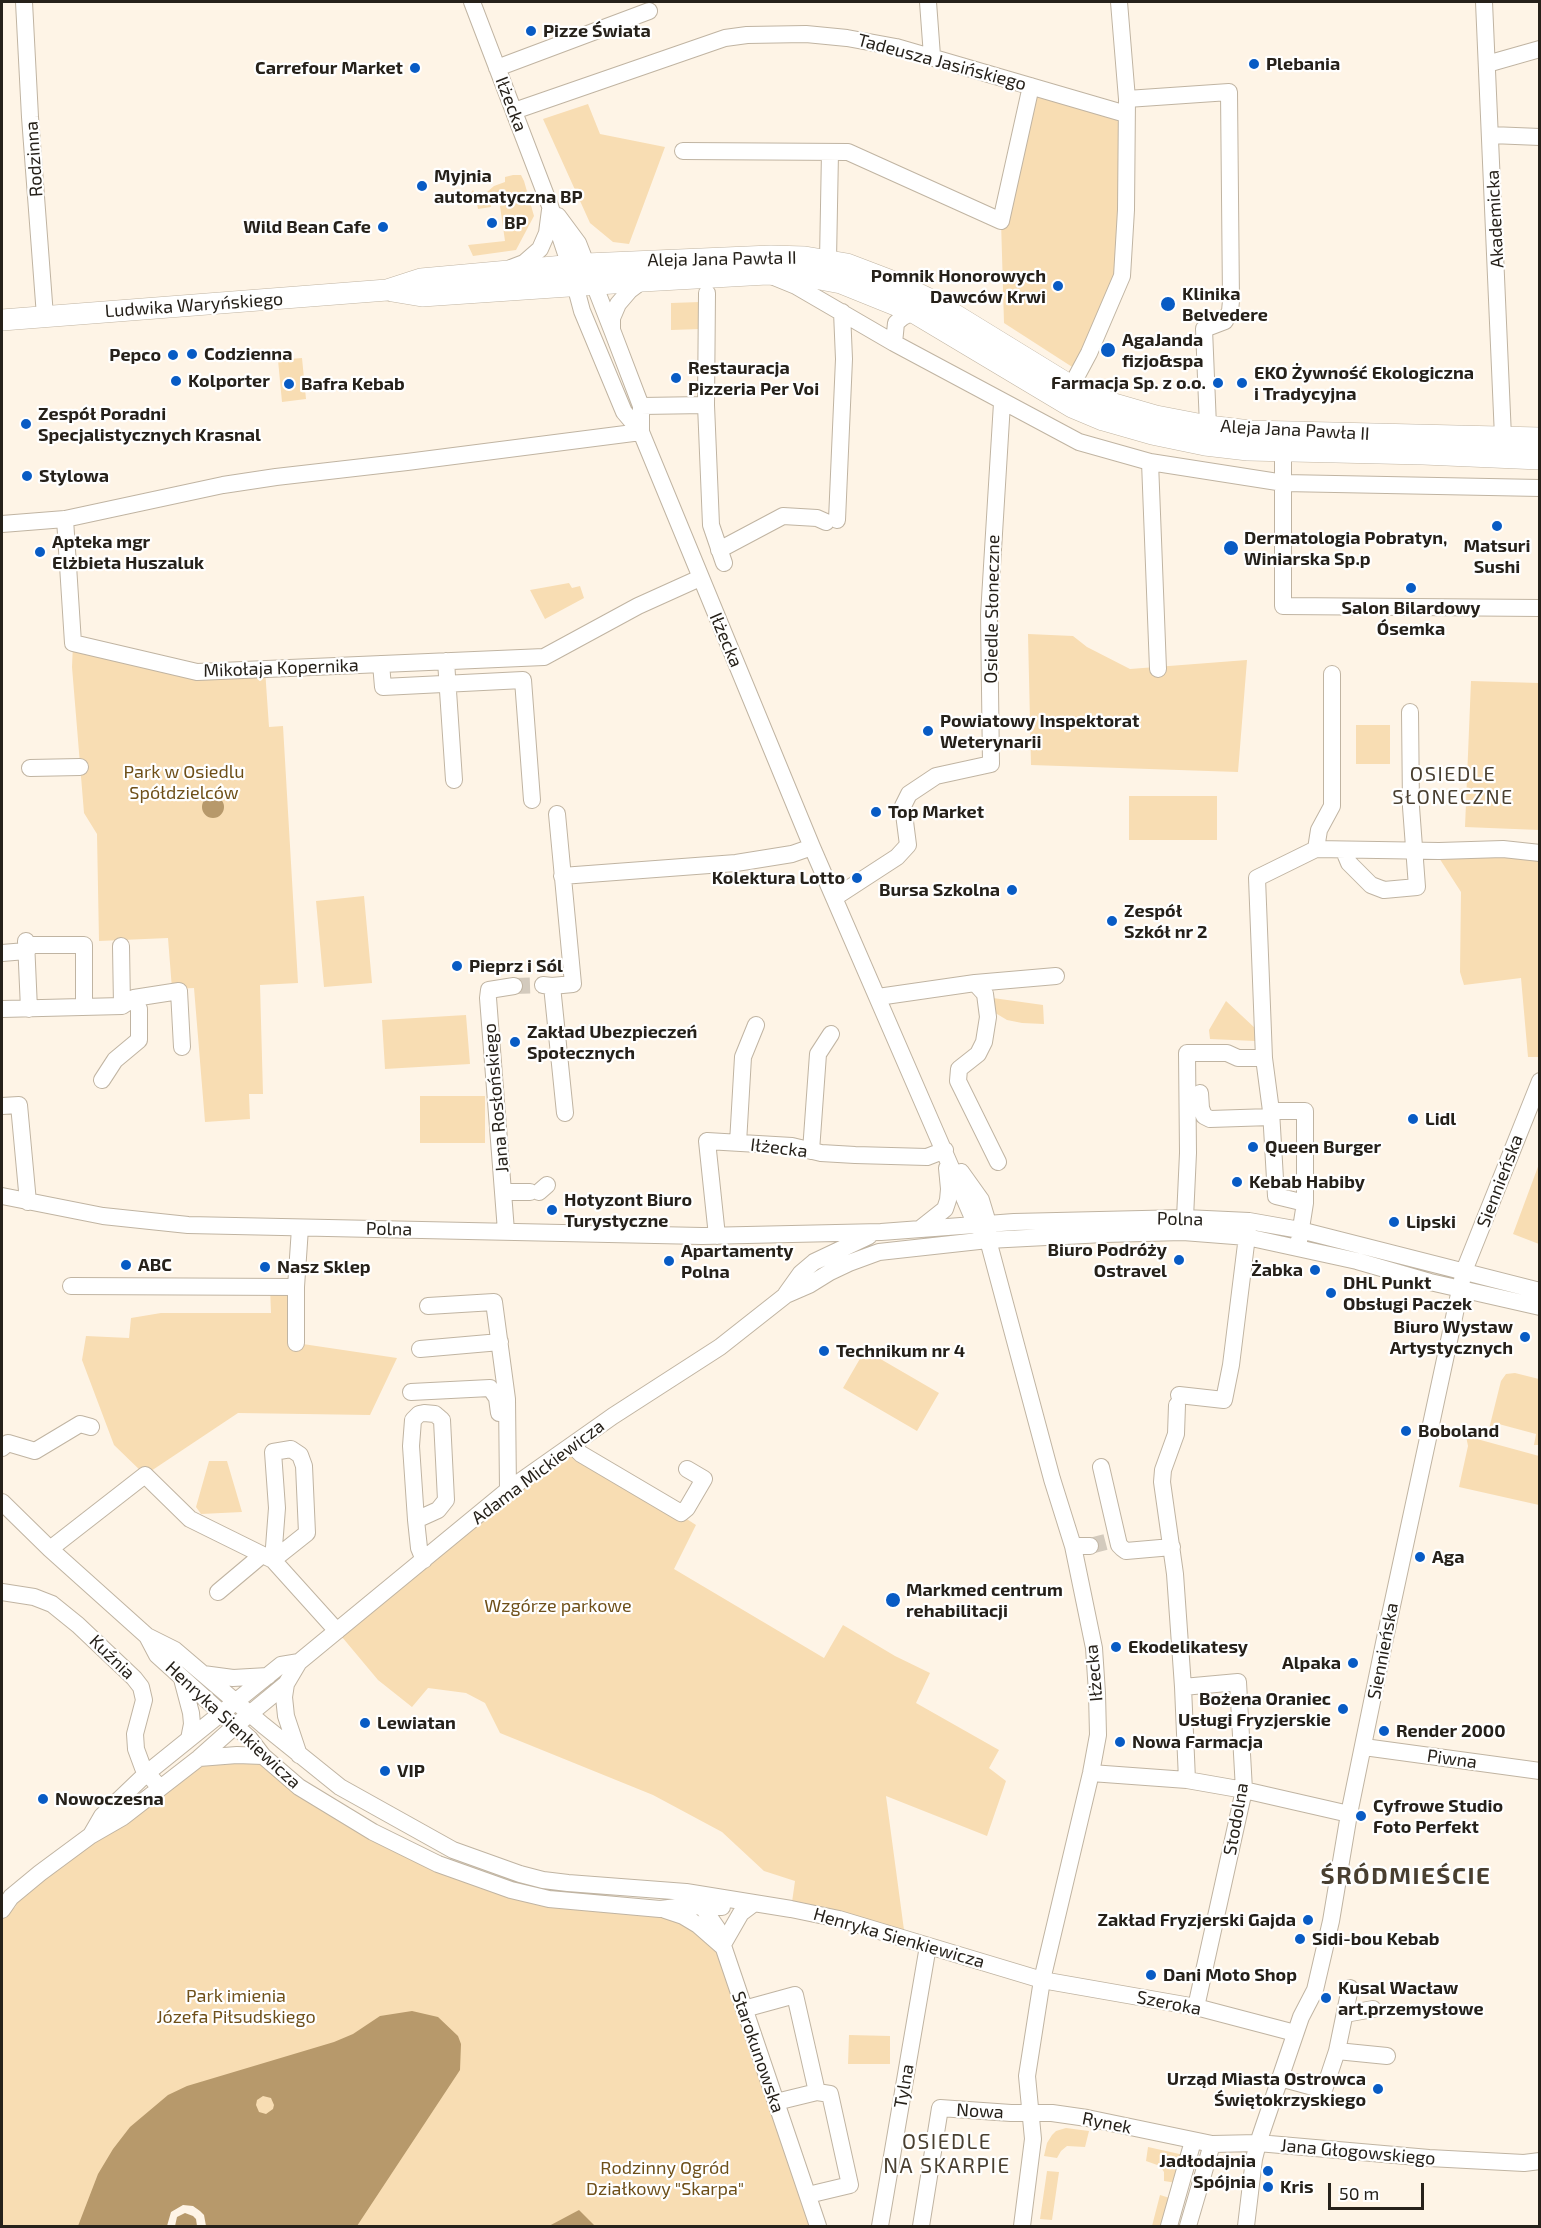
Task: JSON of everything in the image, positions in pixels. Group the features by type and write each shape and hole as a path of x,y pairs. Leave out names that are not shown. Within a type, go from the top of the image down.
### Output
{"main road":[{"name":"Aleja Jana Pawła II","path":"581,275 771,256 828,260 847,264 889,280 931,300 1000,345 1103,420 1152,434 1215,446 1283,442 1539,438"},
{"name":"Ludwika Waryńskiego","path":"2,320 387,290 421,279 505,271 581,275"},
{"name":"Aleja Jana Pawła II","path":"581,275 642,281 767,274 799,275 841,283 913,312 1067,394 1208,426 1250,431 1283,442 1424,454 1539,459"},
{"name":"Ludwika Waryńskiego","path":"387,290 422,296 581,275"}],"street":[{"name":"Rodzinna","path":"24,2 45,316"},
{"name":"Iłżecka","path":"472,2 550,206 578,243 582,311 624,412 641,432 812,847 945,1150 982,1223 1052,1479 1073,1546 1094,1648 1098,1735 1042,1980 1027,2076 1031,2111"},
{"path":"928,2 932,56"},
{"path":"1067,394 1089,353 1122,276 1126,210 1126,107 1119,2"},
{"name":"Akademicka","path":"1484,2 1503,437"},
{"path":"497,68 649,11"},
{"name":"Tadeusza Jasińskiego","path":"514,111 712,42 737,36 806,34 847,38 896,47 1031,86 1126,107"},
{"path":"1487,64 1539,49"},
{"path":"683,152 848,152 866,158 1001,221 1031,86"},
{"path":"1126,107 1229,92 1231,301 1230,311 1225,321 1204,329 1208,426"},
{"path":"1491,135 1539,137"},
{"path":"828,260 830,152"},
{"name":"Ludwika Waryńskiego","path":"505,271 524,263 540,249 547,233 550,206"},
{"path":"767,274 796,286 894,344 1079,442 1150,462 1284,483 1539,488"},
{"name":"Iłżecka","path":"581,275 612,330 641,406 641,432"},
{"name":"Aleja Jana Pawła II","path":"612,330 612,318 618,304 630,290 642,281"},
{"path":"707,293 706,405 711,525 722,556 783,516 831,521 844,359 842,312"},
{"path":"894,344 893,335 896,323 913,312"},
{"name":"Osiedle Słoneczne","path":"834,898 897,857 908,845 903,806 909,794 936,776 991,764 989,615 1002,403"},
{"path":"641,406 706,405"},
{"path":"2,524 65,519 223,485 641,432"},
{"path":"1283,442 1283,606 1539,608"},
{"path":"1150,462 1158,669"},
{"name":"Mikołaja Kopernika","path":"65,519 73,643 197,672 544,657 638,606 700,578"},
{"path":"522,657 532,800"},
{"path":"446,661 454,780"},
{"path":"381,664 383,687 523,680"},
{"path":"1316,849 1319,830 1332,806 1332,674"},
{"path":"1344,851 1349,863 1371,885 1400,895 1417,888 1411,807 1410,712"},
{"path":"30,768 80,767"},
{"path":"557,814 573,984 547,986 565,1113"},
{"path":"562,876 736,862 792,854 812,847"},
{"path":"1305,1203 1276,1196 1271,1114 1264,1058 1257,878 1316,849 1414,851 1503,849 1539,853"},
{"path":"2,952 26,945 84,945 84,1007"},
{"path":"26,945 29,1009"},
{"path":"102,1080 115,1060 138,1040 138,1009 128,1002 121,946"},
{"path":"878,997 975,983 1056,976"},
{"path":"975,983 985,994 987,1005 988,1017 984,1042 978,1054 959,1069 958,1081 998,1162"},
{"name":"Jana Rosłońskiego","path":"506,1232 488,998 489,990 514,986"},
{"path":"2,1009 84,1007 128,1002 179,991 182,1047"},
{"path":"738,1143 743,1057 756,1025"},
{"path":"811,1151 818,1054 831,1034"},
{"path":"1185,1218 1188,1153 1187,1053 1227,1053 1238,1058 1264,1058"},
{"name":"Siennieńska","path":"1246,2226 1258,2143 1295,2033 1315,1990 1331,1921 1349,1814 1464,1270 1539,1084"},
{"path":"1200,1093 1204,1116 1210,1119 1305,1111 1305,1203 1297,1248"},
{"path":"2,1106 19,1105 28,1202"},
{"name":"Iłżecka","path":"717,1236 707,1141 792,1146 811,1151 846,1155 927,1157 945,1150"},
{"name":"Iłżecka","path":"921,1228 945,1209 948,1200 945,1150"},
{"path":"504,1192 539,1190"},
{"name":"Polna","path":"2,1196 141,1222 300,1228 717,1236 881,1232 982,1223 1142,1226 1183,1232 1248,1229 1300,1230 1464,1270 1539,1291"},
{"name":"Polna","path":"988,1240 1142,1226 1185,1218 1248,1229 1297,1248 1539,1307"},
{"path":"296,1343 296,1287 300,1228"},
{"path":"1187,1780 1183,1687 1172,1547 1162,1482 1163,1470 1176,1434 1178,1400 1224,1400 1232,1365 1248,1229"},
{"name":"Adama Mickiewicza","path":"5,1903 90,1836 123,1817 199,1758 249,1713 286,1684 299,1662 508,1490 572,1444 720,1347 786,1295 809,1285 824,1263 881,1232"},
{"path":"812,1234 819,1240 824,1263"},
{"path":"779,1235 800,1244 824,1263"},
{"name":"Adama Mickiewicza","path":"824,1263 879,1252 988,1240"},
{"path":"71,1286 296,1287"},
{"path":"428,1306 494,1302 507,1399 508,1490"},
{"path":"420,1349 500,1342"},
{"path":"411,1392 490,1388 497,1398 501,1437 506,1455"},
{"path":"416,1520 438,1510 446,1500 442,1420 435,1414 419,1414 412,1420 411,1446 416,1520 419,1548 424,1560"},
{"path":"4,1440 35,1450 80,1424 91,1428"},
{"path":"572,1444 581,1454 681,1513 687,1508 704,1479 687,1469"},
{"path":"218,1592 307,1533 304,1466 300,1455 291,1449 273,1452 277,1508 267,1558"},
{"path":"1101,1467 1115,1539 1119,1545 1126,1551 1172,1547"},
{"path":"50,1549 145,1475 190,1519 283,1568 337,1630"},
{"name":"Henryka Sienkiewicza","path":"2,1502 50,1549 147,1636 175,1650 300,1755 354,1796 453,1850 520,1875 568,1883 692,1893 839,1919 1042,1980"},
{"path":"1073,1546 1090,1546"},
{"name":"Kuźnia","path":"2,1592 34,1597 52,1604 78,1625 134,1678 141,1688 144,1700 135,1734 136,1749 147,1773 160,1788"},
{"name":"Henryka Sienkiewicza","path":"147,1636 157,1655 250,1739 263,1756 299,1787 374,1832 438,1864 478,1880 549,1899 660,1909 736,1908 753,1904"},
{"name":"Adama Mickiewicza","path":"90,1836 102,1816 147,1773 281,1665 299,1662"},
{"path":"202,1674 233,1678 268,1676"},
{"path":"182,1678 191,1713 189,1739"},
{"name":"Stodolna","path":"1183,1687 1239,1682 1244,1790 1196,2007"},
{"path":"286,1684 284,1698 286,1716 300,1755"},
{"name":"Piwna","path":"1364,1747 1539,1771"},
{"path":"199,1758 237,1755 263,1756"},
{"path":"1091,1773 1187,1780 1244,1790 1349,1814"},
{"path":"692,1893 717,1928 722,1946"},
{"path":"722,1946 741,1913 753,1904"},
{"name":"Starokunowska","path":"660,1909 683,1916 698,1925 722,1946 818,2226"},
{"name":"Tylna","path":"880,2226 928,1946"},
{"name":"Szeroka","path":"1042,1980 1196,2007 1295,2033"},
{"path":"1280,2078 1324,2090 1337,2051 1350,1988"},
{"path":"744,2009 795,1995 818,2092"},
{"path":"1345,2014 1373,2009"},
{"path":"1337,2051 1387,2056"},
{"path":"776,2102 818,2092 830,2094 849,2185 808,2195"},
{"name":"Nowa","path":"921,2226 939,2108 1011,2113 1031,2111"},
{"path":"1022,2226 1033,2139 1031,2111"},
{"name":"Rynek","path":"1031,2111 1087,2118 1212,2144"},
{"path":"1169,2226 1193,2141"},
{"name":"Jana Głogowskiego","path":"1212,2144 1258,2143 1409,2157 1524,2163 1539,2161"},
{"path":"1188,2226 1212,2144"}],"green space":[{"path":"1031,86 1126,114 1124,262 1080,372 1004,323 1001,221"},
{"path":"588,104 600,134 665,147 629,244 613,242 590,223 543,119"},
{"path":"521,175 534,216 516,250 473,256 468,245 505,241 500,206 505,205 503,197 490,199 491,207 478,209 476,199 467,200 467,198 473,190 476,195 487,192 494,186 505,182 505,177"},
{"path":"700,302 701,329 671,330 671,303"},
{"path":"302,358 306,399 282,402 278,360"},
{"path":"569,583 572,588 580,586 584,598 545,619 530,590"},
{"path":"1028,634 1073,636 1087,647 1130,669 1247,660 1238,772 1031,765"},
{"name":"Park w Osiedlu Spółdzielców","path":"73,643 197,672 265,669 269,727 283,726 298,983 260,985 263,1094 249,1094 250,1119 205,1122 194,988 172,989 168,938 99,941 97,834 84,813 72,667"},
{"path":"1471,681 1539,683 1539,830 1465,827"},
{"path":"1356,725 1390,725 1390,764 1356,764"},
{"path":"1129,796 1217,796 1217,840 1129,840"},
{"path":"1434,850 1539,853 1539,1057 1528,1057 1521,978 1464,985 1460,972 1461,892"},
{"path":"364,896 372,983 324,987 316,901"},
{"path":"993,998 1043,1005 1044,1024 1007,1020 992,1011"},
{"path":"1226,1001 1256,1029 1255,1041 1210,1039 1209,1030"},
{"path":"466,1015 470,1064 385,1069 382,1020"},
{"path":"420,1096 485,1096 485,1143 420,1143"},
{"path":"1539,1164 1540,1244 1513,1234"},
{"path":"270,1287 296,1287 296,1343 397,1358 370,1415 238,1413 145,1475 114,1445 82,1360 86,1336 129,1338 131,1318 161,1313 271,1313"},
{"path":"865,1350 939,1393 917,1431 843,1388"},
{"path":"1515,1373 1539,1379 1539,1445 1534,1445 1536,1434 1495,1423 1491,1432 1489,1429 1501,1381 1506,1374"},
{"path":"1466,1436 1539,1456 1539,1505 1459,1487 1468,1446"},
{"name":"Wzgórze parkowe","path":"572,1445 696,1525 674,1569 824,1658 843,1625 895,1656 930,1673 916,1703 999,1750 989,1768 1006,1781 987,1836 886,1796 904,1930 903,1938 791,1909 795,1881 764,1871 722,1832 653,1795 500,1733 485,1703 466,1693 428,1688 412,1707 378,1680 337,1631"},
{"path":"209,1461 227,1461 242,1512 201,1514 196,1507"},
{"name":"Park imienia Józefa Piłsudskiego","path":"263,1756 299,1787 478,1880 660,1909 711,1937 818,2226 2,2226 2,1920 16,1906 21,1889 199,1758"},
{"path":"849,2035 890,2036 890,2064 848,2064"},
{"path":"1066,2128 1089,2131 1085,2147 1067,2146 1057,2158 1044,2156 1047,2143 1052,2135"},
{"path":"1148,2147 1184,2155 1177,2183 1164,2181 1164,2172 1160,2166 1146,2161"},
{"path":"1047,2171 1059,2172 1052,2220 1040,2219"},
{"path":"1160,2195 1173,2199 1166,2226 1152,2226"}],"shaded area":[{"path":"213,796 221,799 224,807 221,815 213,818 205,815 202,807 205,799"},
{"path":"412,2011 438,2017 458,2036 461,2044 460,2070 357,2226 78,2226 98,2174 113,2149 130,2127 168,2095 187,2086 334,2042 353,2034 380,2016","holes":["263,2096 271,2098 273,2109 266,2114 259,2112 256,2105 257,2100"]},
{"path":"579,2210 595,2226 549,2226"}],"pier":[{"path":"183,2205 193,2206 200,2211 204,2215 206,2226 197,2226 196,2219 185,2213 177,2217 175,2226 167,2226 171,2212"}],"tunnel":[{"path":"514,986 543,985"},
{"path":"1090,1546 1113,1540"}],"place":[{"name":"Pizze Świata","path":"531,31"},
{"name":"Plebania","path":"1254,64"},
{"name":"Carrefour Market","path":"415,68"},
{"name":"Myjnia automatyczna BP","path":"422,186"},
{"name":"BP","path":"492,223"},
{"name":"Wild Bean Cafe","path":"383,227"},
{"name":"Pomnik Honorowych Dawców Krwi","path":"1058,286"},
{"name":"Klinika Belvedere","path":"1168,304"},
{"name":"AgaJanda fizjo&spa","path":"1108,350"},
{"name":"Codzienna","path":"192,354"},
{"name":"Pepco","path":"173,355"},
{"name":"Restauracja Pizzeria Per Voi","path":"676,378"},
{"name":"Kolporter","path":"176,381"},
{"name":"Farmacja Sp. z o.o.","path":"1218,383"},
{"name":"EKO Żywność Ekologiczna i Tradycyjna","path":"1242,383"},
{"name":"Bafra Kebab","path":"289,384"},
{"name":"Zespół Poradni Specjalistycznych Krasnal","path":"26,424"},
{"name":"Stylowa","path":"27,476"},
{"name":"Matsuri Sushi","path":"1497,526"},
{"name":"Dermatologia Pobratyn, Winiarska Sp.p","path":"1231,548"},
{"name":"Apteka mgr Elżbieta Huszaluk","path":"40,552"},
{"name":"Salon Bilardowy Ósemka","path":"1411,588"},
{"name":"Powiatowy Inspektorat Weterynarii","path":"928,731"},
{"name":"Top Market","path":"876,812"},
{"name":"Kolektura Lotto","path":"857,878"},
{"name":"Bursa Szkolna","path":"1012,890"},
{"name":"Zespół Szkół nr 2","path":"1112,921"},
{"name":"Pieprz i Sól","path":"457,966"},
{"name":"Zakład Ubezpieczeń Społecznych","path":"515,1042"},
{"name":"Lidl","path":"1413,1119"},
{"name":"Queen Burger","path":"1253,1147"},
{"name":"Kebab Habiby","path":"1237,1182"},
{"name":"Hotyzont Biuro Turystyczne","path":"552,1210"},
{"name":"Lipski","path":"1394,1222"},
{"name":"Biuro Podróży Ostravel","path":"1179,1260"},
{"name":"Apartamenty Polna","path":"669,1261"},
{"name":"ABC","path":"126,1265"},
{"name":"Nasz Sklep","path":"265,1267"},
{"name":"Żabka","path":"1315,1270"},
{"name":"DHL Punkt Obsługi Paczek","path":"1331,1293"},
{"name":"Biuro Wystaw Artystycznych","path":"1525,1337"},
{"name":"Technikum nr 4","path":"824,1351"},
{"name":"Boboland","path":"1406,1431"},
{"name":"Aga","path":"1420,1557"},
{"name":"Markmed centrum rehabilitacji","path":"893,1600"},
{"name":"Ekodelikatesy","path":"1116,1647"},
{"name":"Alpaka","path":"1353,1663"},
{"name":"Bożena Oraniec Usługi Fryzjerskie","path":"1343,1709"},
{"name":"Lewiatan","path":"365,1723"},
{"name":"Render 2000","path":"1384,1731"},
{"name":"Nowa Farmacja","path":"1120,1742"},
{"name":"VIP","path":"385,1771"},
{"name":"Nowoczesna","path":"43,1799"},
{"name":"Cyfrowe Studio Foto Perfekt","path":"1361,1816"},
{"name":"Zakład Fryzjerski Gajda","path":"1308,1920"},
{"name":"Sidi-bou Kebab","path":"1300,1939"},
{"name":"Dani Moto Shop","path":"1151,1975"},
{"name":"Kusal Wacław art.przemysłowe","path":"1326,1998"},
{"name":"Urząd Miasta Ostrowca Świętokrzyskiego","path":"1378,2089"},
{"name":"Jadłodajnia Spójnia","path":"1268,2171"},
{"name":"Kris","path":"1268,2187"}],"district":[{"name":"OSIEDLE SŁONECZNE","path":"1453,786"},
{"name":"ŚRÓDMIEŚCIE","path":"1406,1876"},
{"name":"OSIEDLE NA SKARPIE","path":"947,2154"}],"park label":[{"name":"Rodzinny Ogród Działkowy \"Skarpa\"","path":"665,2178"}]}
